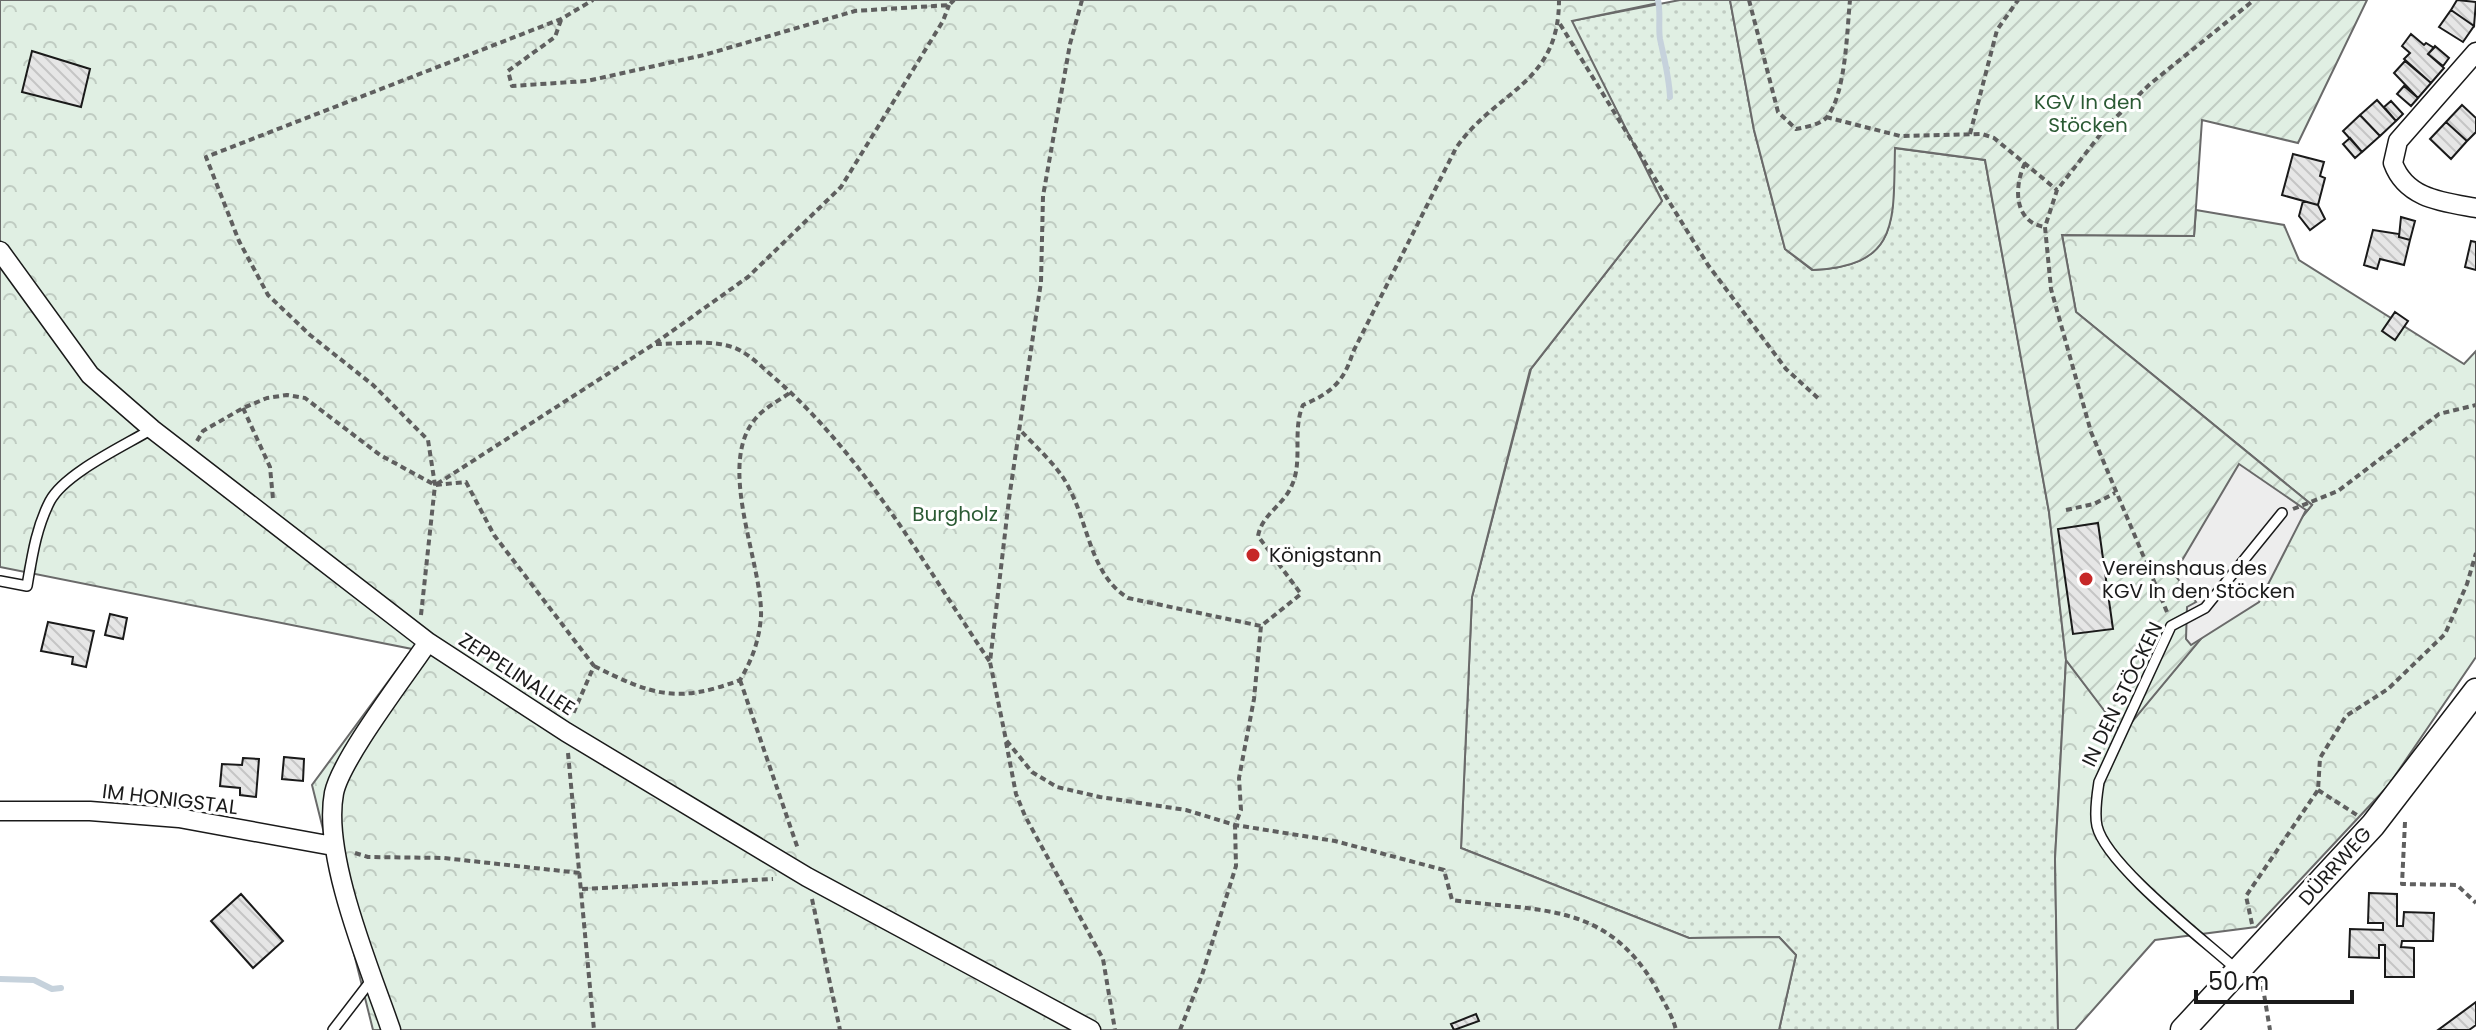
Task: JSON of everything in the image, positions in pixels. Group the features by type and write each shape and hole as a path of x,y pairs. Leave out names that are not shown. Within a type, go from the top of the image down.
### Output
{"street":[{"path":"2476,52 2398,141 2393,163 2402,181 2418,195 2476,208"},
{"name":"ZEPPELINALLEE","path":"0,251 90,375 152,429 428,642 566,732 807,877 1091,1030"},
{"path":"391,1030 333,846 334,792 349,760 428,642"},
{"name":"DÜRRWEG","path":"2183,1030 2373,825 2476,691"},
{"name":"IM HONIGSTAL","path":"0,811 90,811 179,818 333,846"}],"lane":[{"path":"0,581 27,586 35,539 51,498 71,479 152,429"},
{"name":"IN DEN STÖCKEN","path":"2239,971 2124,867 2108,848 2097,826 2099,782 2171,626 2205,608 2282,513"},
{"path":"333,1030 373,978"}],"path":[{"path":"428,642 421,619 421,600 435,485 428,440 373,385 310,335 268,295 239,241 206,157 561,19 593,0"},
{"path":"435,485 654,344 748,277 841,187 954,0"},
{"path":"1082,0 1070,44 1043,196 1041,282 1009,499 990,662 1016,794 1103,959 1115,1030"},
{"path":"1180,1030 1202,975 1236,866 1235,825 1241,810 1239,778 1254,699 1261,626 1301,594 1258,536 1260,525 1293,485 1298,416 1303,405 1329,394 1346,376 1353,352 1456,148 1471,127 1536,74 1559,22 1559,0"},
{"path":"1749,0 1778,112 1796,129 1812,126 1826,117 1842,73 1850,0"},
{"path":"1970,134 1997,30 2018,0"},
{"path":"2171,626 2091,432 2051,289 2045,227 2057,190 2127,105 2254,0"},
{"path":"561,19 555,37 508,71 512,86 587,81 704,55 855,11 949,5"},
{"path":"1559,22 1708,265 1786,369 1820,400"},
{"path":"1826,117 1900,136 1970,134 1994,138 2057,190"},
{"path":"2025,163 2017,193 2021,210 2030,222 2045,227"},
{"path":"654,344 714,344 736,349 791,392 827,429 878,496 990,662"},
{"path":"186,455 203,431 243,408 267,398 287,395 305,398 380,455 435,485 466,482 494,535 594,666 652,691 684,696 740,680 754,656 761,615 742,502 740,475 745,436 756,417 791,392"},
{"path":"2282,513 2338,491 2439,414 2476,405"},
{"path":"243,408 270,467 274,491 272,507 265,518"},
{"path":"1021,431 1070,488 1097,560 1113,588 1128,598 1261,626"},
{"path":"2066,510 2094,504 2115,493"},
{"path":"2270,1030 2246,896 2318,790 2320,758 2346,716 2388,689 2445,634 2467,584 2476,553"},
{"path":"594,666 566,732 594,1030"},
{"path":"740,680 807,877 840,1030"},
{"path":"1006,740 1032,772 1057,787 1186,810 1235,825 1335,841 1444,870 1452,900 1584,918 1616,935 1648,974 1673,1017 1676,1030"},
{"path":"2407,784 2402,884 2457,885 2476,903"},
{"path":"2318,790 2373,825"},
{"path":"333,846 368,857 444,858 581,873"},
{"path":"582,889 807,877"}],"green space":[{"name":"Burgholz","path":"0,0 1657,0 1658,3 1572,21 1662,201 1530,370 1472,597 1461,848 1689,938 1779,937 1796,955 1779,1030 373,1030 312,785 412,649 0,567"},
{"path":"1680,0 1730,0 1754,130 1785,249 1812,270 1841,267 1862,259 1877,248 1886,234 1891,217 1894,148 1985,160 2049,512 2066,660 2055,859 2058,1030 1779,1030 1796,955 1779,937 1689,938 1461,848 1472,597 1531,369 1662,201 1571,21"},
{"name":"KGV In den Stöcken","path":"1730,0 2367,0 2298,143 2202,120 2194,236 2062,235 2076,312 2312,505 2122,734 2066,660 2049,512 1985,160 1895,148 1891,217 1886,234 1877,248 1863,259 1842,267 1813,270 1785,249 1754,130"},
{"path":"2196,210 2284,225 2299,260 2464,364 2476,351 2476,657 2388,786 2256,927 2155,940 2075,1030 2058,1030 2055,859 2066,660 2122,733 2312,505 2076,312 2062,235 2194,236"}],"shaded area":[{"path":"2239,464 2306,510 2259,602 2191,645 2186,639 2187,607 2196,602 2174,574"}],"building":[{"path":"2457,0 2476,2 2474,26 2451,10"},
{"path":"2451,10 2474,26 2463,42 2439,27"},
{"path":"2411,34 2424,45 2426,43 2434,48 2428,54 2444,68 2431,83 2404,59 2410,53 2402,46"},
{"path":"2435,46 2449,58 2443,66 2428,54"},
{"path":"32,51 90,69 81,107 22,92"},
{"path":"2405,61 2431,83 2418,98 2394,73"},
{"path":"2404,86 2418,98 2411,106 2397,94"},
{"path":"2377,100 2396,121 2380,136 2360,115"},
{"path":"2391,101 2403,114 2396,121 2384,107"},
{"path":"2462,105 2476,118 2476,132 2467,141 2446,122"},
{"path":"2360,115 2380,136 2362,152 2343,131"},
{"path":"2446,122 2467,141 2451,159 2430,139"},
{"path":"2350,138 2362,152 2355,158 2343,144"},
{"path":"2293,154 2324,162 2320,176 2325,178 2318,205 2282,195"},
{"path":"2303,201 2318,205 2325,219 2310,230 2299,216"},
{"path":"2401,217 2415,221 2410,240 2399,237"},
{"path":"2373,230 2399,234 2399,237 2410,240 2404,265 2380,259 2377,269 2364,265"},
{"path":"2471,241 2476,242 2476,270 2465,267"},
{"path":"2395,312 2408,321 2395,340 2382,331"},
{"name":"Vereinshaus des KGV In den Stöcken","path":"2098,523 2113,629 2073,634 2058,529"},
{"path":"110,614 127,618 123,639 105,635"},
{"path":"48,622 94,631 86,667 72,664 73,657 41,651"},
{"path":"284,757 304,759 303,781 282,779"},
{"path":"243,758 259,759 256,797 240,795 240,788 220,786 222,764 242,765"},
{"path":"2369,893 2397,894 2397,926 2403,926 2404,912 2434,913 2433,941 2402,941 2401,947 2414,948 2414,977 2385,977 2385,945 2379,945 2379,958 2349,957 2350,929 2383,930 2383,923 2368,923"},
{"path":"241,894 283,941 253,968 211,921"},
{"path":"2476,1002 2476,1025 2469,1030 2438,1030"},
{"path":"1476,1014 1479,1021 1454,1030 1451,1024"}],"waterway":[{"path":"1658,0 1660,39 1670,97"},
{"path":"0,979 34,980 52,989 61,988"}],"place":[{"name":"Königstann","path":"1253,555"},
{"name":"Vereinshaus des KGV In den Stöcken","path":"2086,579"}]}
